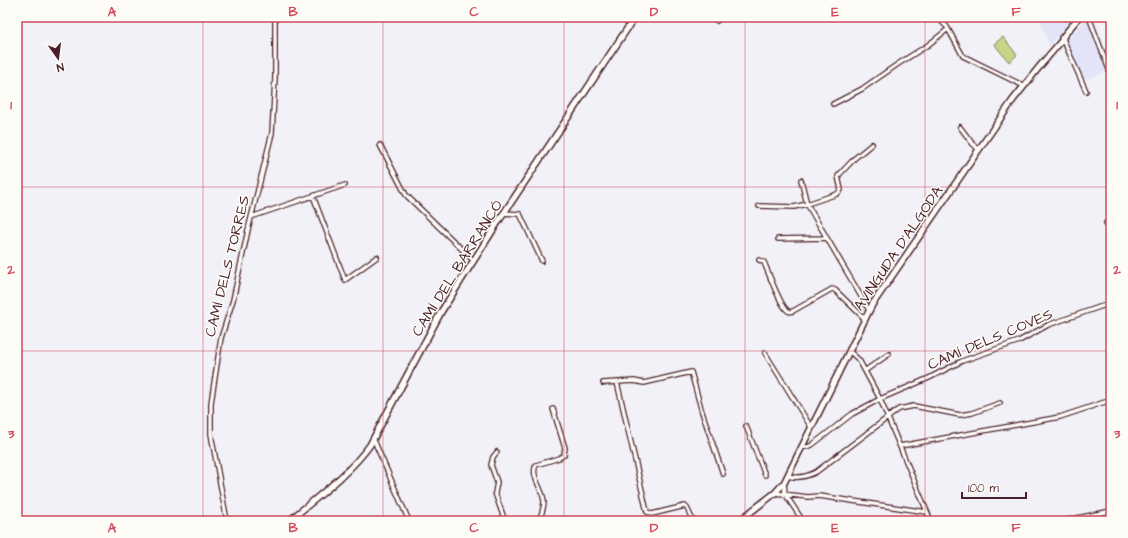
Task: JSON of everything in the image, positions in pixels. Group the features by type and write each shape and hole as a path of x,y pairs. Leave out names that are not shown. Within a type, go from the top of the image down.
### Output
{"street":[{"name":"CAMÍ DELS TORRES","path":"227,521 211,434 211,403 221,338 233,300 251,217 272,133 275,78 275,17"},
{"name":"CAMÍ DEL BARRANCÓ","path":"290,521 360,458 373,438 441,312 504,213 635,17"},
{"path":"717,21 722,17"},
{"path":"937,17 948,29 963,56 1024,86"},
{"name":"AVINGUDA D'ALGODA","path":"739,521 775,493 784,483 869,310 882,289 1024,86 1063,39 1062,38 1079,17"},
{"path":"1089,17 1111,76"},
{"path":"833,104 862,89 928,45 948,29"},
{"path":"1063,39 1086,92"},
{"path":"960,127 979,150"},
{"path":"759,206 794,207 840,192 841,190 838,176 855,158 872,144"},
{"path":"380,145 406,195 474,260"},
{"path":"801,180 807,204 869,310"},
{"path":"251,217 345,185"},
{"path":"313,196 345,280 377,257"},
{"path":"504,213 520,214 542,261"},
{"path":"1106,223 1111,233"},
{"path":"778,239 826,238"},
{"path":"759,260 764,262 781,302 789,312 832,289 835,290 865,319"},
{"name":"CAMÍ DELS COVES","path":"802,447 812,445 852,414 880,399 929,378 962,361 1019,340 1048,325 1111,303"},
{"path":"849,350 866,370 880,399 931,521"},
{"path":"765,352 812,427"},
{"path":"866,370 889,354"},
{"path":"603,383 634,381 644,383 691,372 702,412 723,474"},
{"path":"617,382 647,512 652,514 685,506 693,521"},
{"path":"900,446 1060,417 1111,400"},
{"path":"788,476 799,478 816,472 899,409 914,406 960,415 972,413 1000,403"},
{"path":"539,521 544,502 534,473 534,468 536,465 564,455 564,448 553,409"},
{"path":"746,426 765,474"},
{"path":"373,438 409,521"},
{"path":"497,452 493,457 491,465 497,482 495,493 505,521"},
{"path":"784,483 785,494 803,521"},
{"path":"775,493 808,497 819,496 927,512"},
{"path":"1063,521 1111,511"}],"shaded area":[{"path":"1039,17 1072,17 1049,46"},
{"path":"1087,17 1109,70 1082,81 1065,43"}],"green space":[{"path":"1003,37 1017,55 1009,62 994,44"}]}
